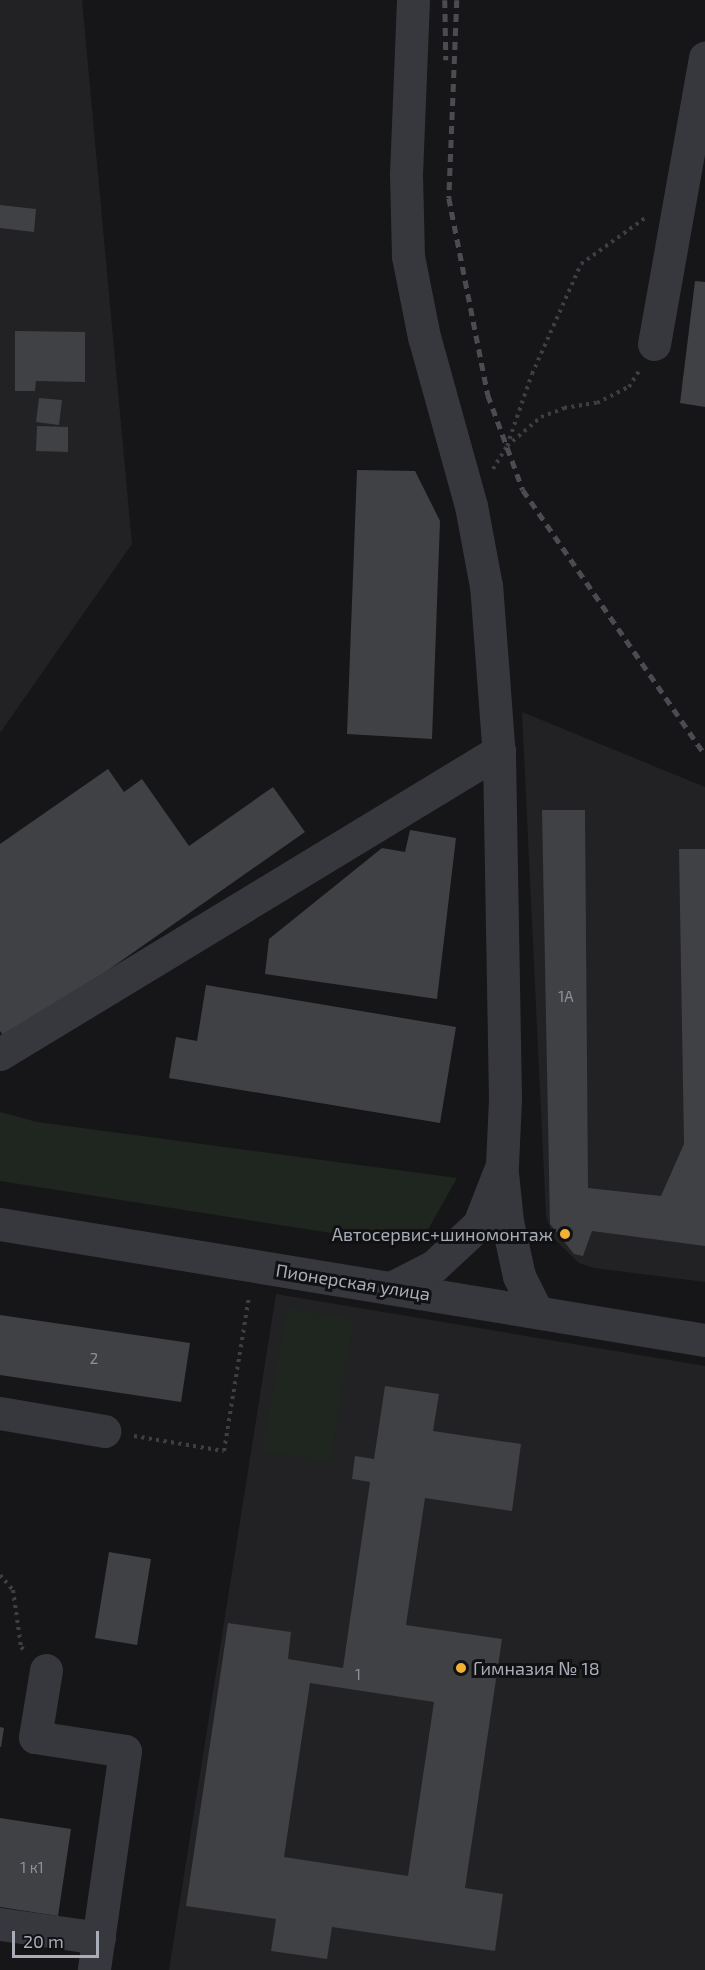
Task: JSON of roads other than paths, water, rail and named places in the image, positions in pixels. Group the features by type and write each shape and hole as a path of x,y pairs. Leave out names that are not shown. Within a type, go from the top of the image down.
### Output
{"street":[{"path":"413,0 406,174 408,256 424,337 471,506 486,586 499,751 506,1100 502,1165 507,1221 519,1276 537,1312"},
{"path":"654,344 705,58"},
{"path":"0,1054 499,751"},
{"path":"391,1288 434,1266 478,1224 502,1165"},
{"name":"Пионерская улица","path":"0,1224 705,1340"},
{"path":"0,1413 104,1431"},
{"path":"46,1670 35,1737 125,1752 94,1970"},
{"path":"0,1924 99,1938"}],"railway":[{"path":"445,0 446,60"},
{"path":"457,0 449,198 488,395 523,490 705,755"}],"place":[{"name":"Автосервис+шиномонтаж","path":"565,1234"},
{"name":"Гимназия № 18","path":"461,1668"}]}
